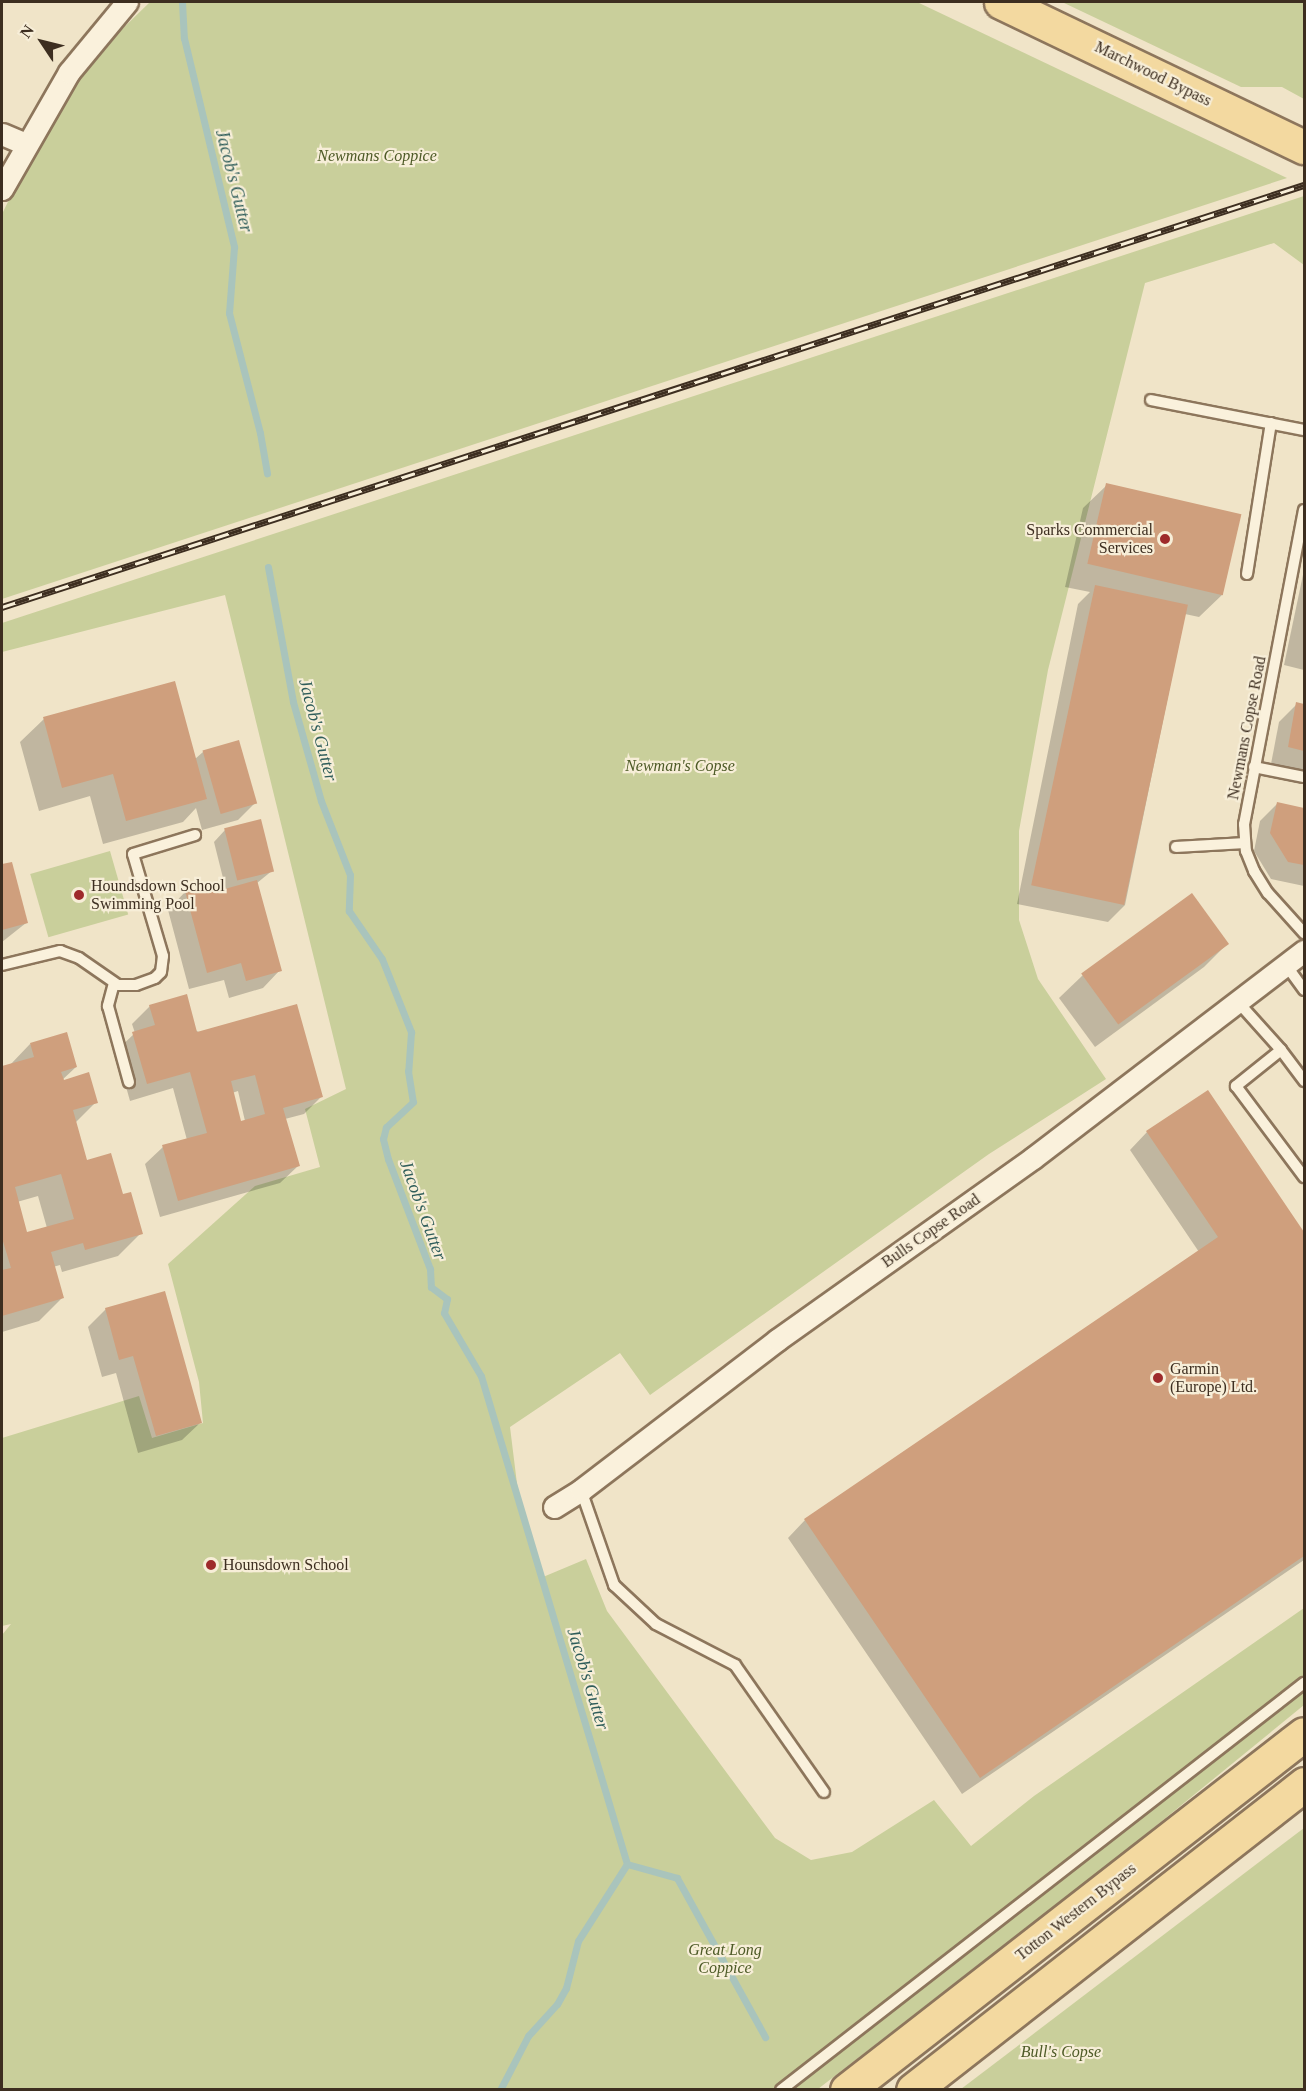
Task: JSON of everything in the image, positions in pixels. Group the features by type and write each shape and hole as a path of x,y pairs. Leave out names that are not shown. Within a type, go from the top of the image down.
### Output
{"main road":[{"name":"Marchwood Bypass","path":"1001,2 1305,147"},
{"name":"Totton Western Bypass","path":"847,2090 1305,1734"},
{"path":"913,2090 1305,1784"}],"street":[{"path":"2,189 25,144 69,72 127,2"},
{"path":"2,134 25,144"},
{"name":"Bulls Copse Road","path":"554,1507 581,1490 777,1340 1033,1158 1305,951"}],"lane":[{"path":"1151,400 1305,430"},
{"path":"1247,574 1271,423"},
{"name":"Newmans Copse Road","path":"1305,510 1244,824 1245,843 1254,871 1268,893 1305,933"},
{"path":"1254,767 1305,777"},
{"path":"2,964 60,951 79,958 114,983 125,986 147,982 161,972 164,964 133,854 195,835"},
{"path":"1176,847 1245,843"},
{"path":"1286,965 1305,990"},
{"path":"114,983 108,1006 129,1082"},
{"path":"1238,1002 1305,1081"},
{"path":"1281,1050 1236,1086 1305,1177"},
{"path":"581,1490 614,1585 656,1624 735,1665 824,1792"},
{"path":"781,2090 1305,1683"}],"green space":[{"name":"Newmans Coppice","path":"150,2 917,2 1287,178 2,599 2,214 39,139 76,83 113,38"},
{"path":"1062,2 1304,2 1304,99 1282,87 1241,87"},
{"path":"1304,196 1304,265 1274,243 1145,283 1048,670 1019,831 1019,920 1038,979 1106,1079 989,1154 650,1395 620,1353 510,1427 519,1500 543,1577 586,1559 607,1611 775,1838 811,1860 852,1852 934,1800 971,1846 1034,1796 1304,1608 1304,1705 1124,1852 818,2089 2,2089 2,1635 11,1624 2,1626 2,1438 139,1396 152,1438 203,1423 199,1382 168,1264 255,1186 320,1167 305,1109 346,1089 225,595 2,652 2,623"},
{"name":"Houndsdown School Swimming Pool","path":"110,851 128,914 48,937 30,874"},
{"name":"Bull's Copse","path":"1304,1828 1304,2089 961,2089"}],"building":[{"name":"Sparks Commercial Services","path":"1106,483 1241,514 1223,595 1087,564"},
{"path":"1095,585 1188,605 1124,905 1031,885"},
{"path":"175,681 207,799 126,821 113,774 62,788 43,717"},
{"path":"1296,702 1304,704 1304,751 1288,747"},
{"path":"239,740 257,803 221,814 202,750"},
{"path":"1277,802 1304,808 1304,865 1288,862 1270,833"},
{"path":"261,819 274,871 237,881 224,828"},
{"path":"12,862 28,923 2,930 2,864"},
{"path":"257,880 282,971 246,981 241,963 207,973 185,891 212,884 214,892"},
{"path":"1192,893 1229,944 1118,1024 1081,974"},
{"path":"187,994 197,1032 297,1004 323,1097 283,1108 300,1166 178,1201 162,1145 207,1133 190,1072 147,1084 132,1032 155,1025 149,1005","holes":["255,1075 265,1114 241,1121 231,1081"]},
{"path":"67,1032 77,1067 61,1072 64,1080 89,1072 98,1103 73,1110 87,1160 111,1153 123,1194 131,1192 143,1234 85,1250 83,1243 51,1252 64,1298 2,1316 2,1270 11,1268 2,1238 2,1066 34,1057 30,1043","holes":["61,1174 74,1219 27,1232 15,1187"]},
{"name":"Garmin (Europe) Ltd.","path":"1208,1090 1304,1232 1304,1556 980,1778 804,1519 1218,1237 1146,1131"},
{"path":"165,1291 202,1423 156,1436 133,1356 119,1360 105,1308"}],"waterway":[{"name":"Jacob's Gutter","path":"182,2 184,38 234,247 229,313 260,433 267,473"},
{"name":"Jacob's Gutter","path":"268,567 293,702 321,801 350,875 349,911 382,959 411,1032 408,1071 413,1102 386,1127 383,1139 388,1159 430,1269 431,1287 447,1299 444,1313 481,1376 627,1864 578,1941 566,1988 557,2004 528,2036 500,2090"},
{"name":"Jacob's Gutter","path":"627,1864 677,1878 765,2037"}],"railway":[{"path":"2,607 1304,185"}],"place":[{"name":"Sparks Commercial Services","path":"1165,539"},
{"name":"Houndsdown School Swimming Pool","path":"79,895"},
{"name":"Garmin (Europe) Ltd.","path":"1158,1378"},
{"name":"Hounsdown School","path":"211,1565"}],"park label":[{"name":"Newman's Copse","path":"680,766"},
{"name":"Great Long Coppice","path":"725,1959"}]}
